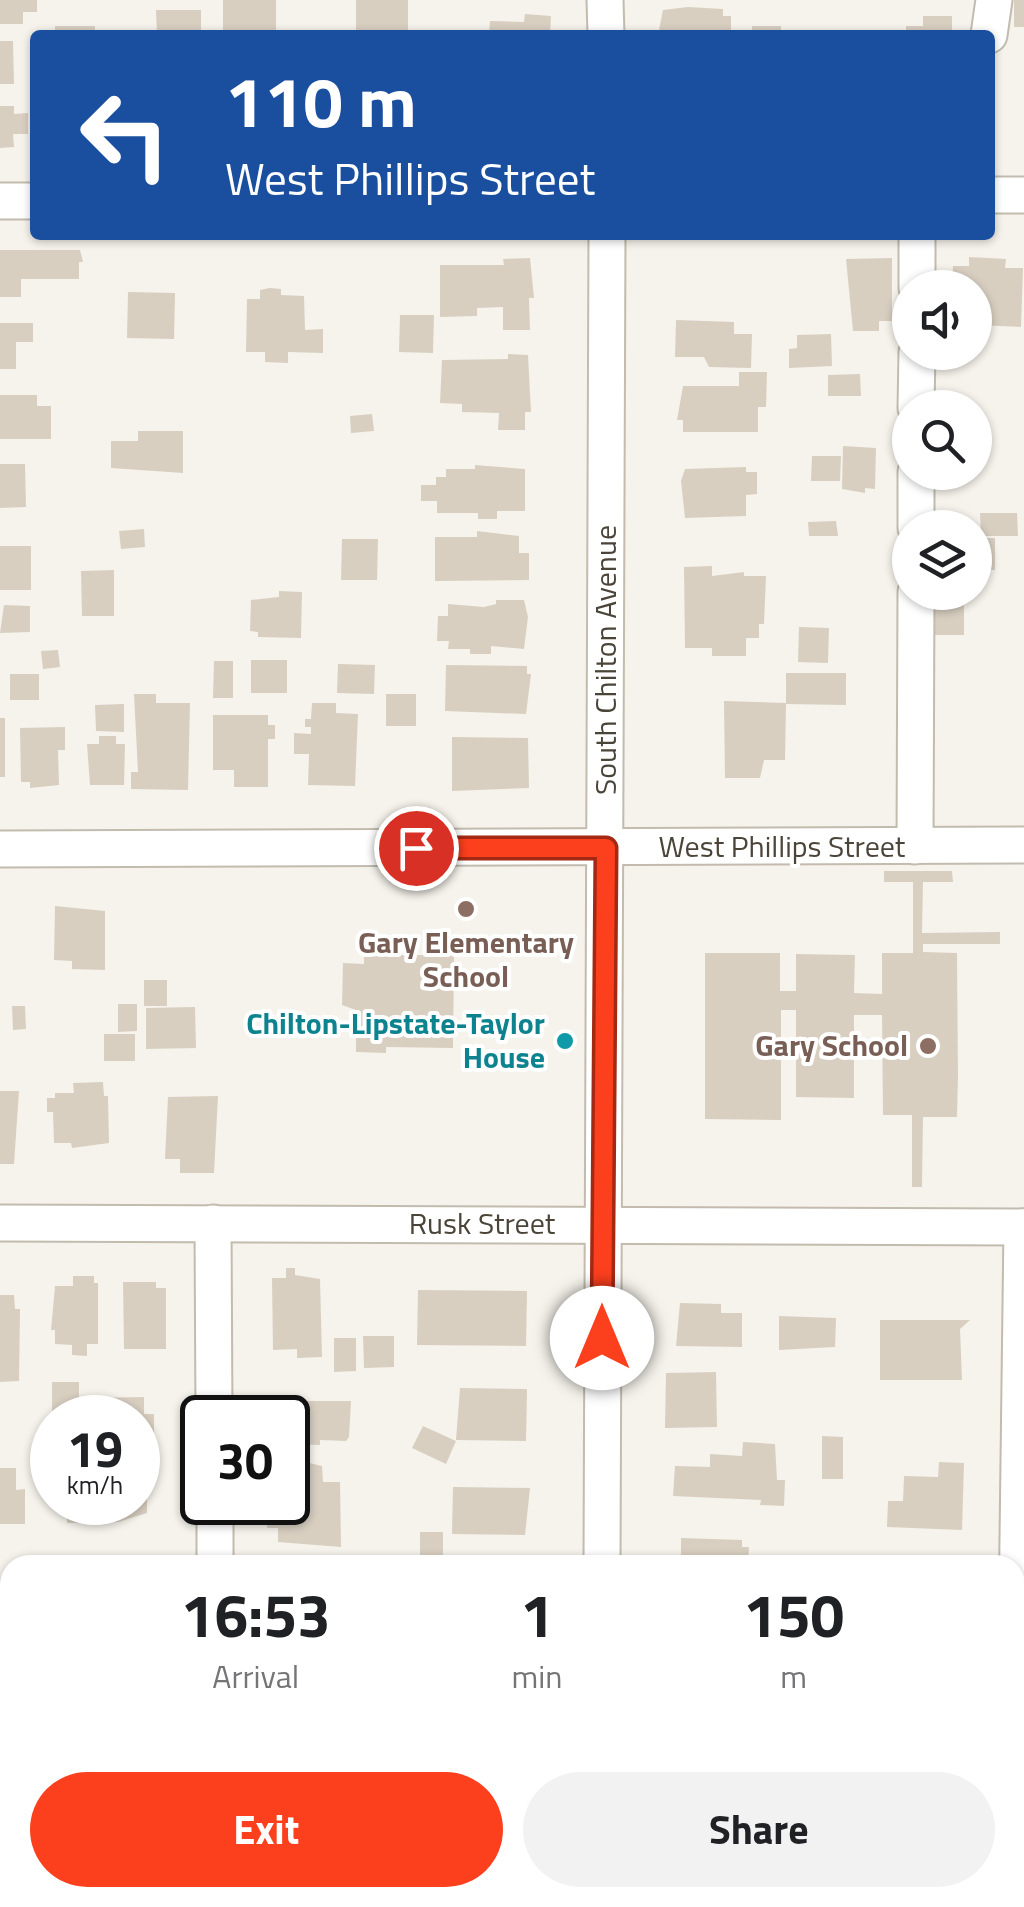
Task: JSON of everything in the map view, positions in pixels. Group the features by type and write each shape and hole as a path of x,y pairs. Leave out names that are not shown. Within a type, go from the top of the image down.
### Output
{"street":[{"path":"606,0 606,30"},
{"path":"990,30 994,0"},
{"path":"995,195 1024,194"},
{"path":"0,201 30,200"},
{"name":"South Chilton Avenue","path":"602,1555 607,240"},
{"path":"917,240 917,270"},
{"path":"914,846 916,610"},
{"name":"West Phillips Street","path":"0,850 1024,846"},
{"name":"Rusk Street","path":"0,1223 1023,1227"},
{"path":"214,1224 214,1395"},
{"path":"1021,1555 1023,1227"},
{"path":"214,1525 215,1555"}],"building":[{"path":"0,0 37,0 37,12 23,12 23,24 0,24"},
{"path":"223,0 276,0 276,30 223,30"},
{"path":"356,0 408,0 408,30 356,30"},
{"path":"1014,0 1024,0 1024,27 1014,27"},
{"path":"723,9 723,16 731,16 731,30 659,30 663,10"},
{"path":"156,10 201,10 201,30 157,30"},
{"path":"525,14 551,16 550,30 489,30 490,21 524,22"},
{"path":"923,16 952,16 952,30 906,30 906,26 923,26"},
{"path":"55,26 95,26 95,30 55,30"},
{"path":"752,26 781,26 781,30 752,30"},
{"path":"0,41 13,41 14,84 0,84"},
{"path":"0,106 14,106 14,114 28,113 28,134 13,134 14,147 0,148"},
{"path":"0,250 80,250 83,262 79,262 79,279 21,279 21,297 0,297"},
{"path":"969,257 1006,259 1005,268 1023,268 1021,327 992,326 992,270 953,270 953,266 969,266"},
{"path":"530,258 534,298 529,298 530,330 503,330 503,307 477,308 477,316 440,317 440,265 504,265 503,259"},
{"path":"892,258 892,321 879,321 879,331 853,331 846,259"},
{"path":"281,289 281,295 304,296 305,330 323,329 323,353 288,352 288,363 265,362 265,352 246,352 247,299 260,299 260,290"},
{"path":"128,292 175,293 174,339 127,338"},
{"path":"400,315 434,315 433,353 399,352"},
{"path":"676,320 734,322 734,334 752,334 751,368 709,367 704,357 675,357"},
{"path":"0,323 33,323 33,342 16,342 16,369 0,369"},
{"path":"831,334 832,366 789,368 789,349 797,348 797,335"},
{"path":"508,354 528,355 531,412 525,412 525,430 498,430 499,413 462,412 462,404 440,403 442,360 508,359"},
{"path":"739,372 767,372 766,407 758,407 758,432 683,432 683,420 677,420 683,386 739,386"},
{"path":"860,374 861,396 828,396 828,375"},
{"path":"0,395 37,395 37,406 51,406 51,439 0,439"},
{"path":"372,414 374,431 351,433 350,416"},
{"path":"138,431 183,431 183,473 111,468 111,441 138,441"},
{"path":"843,446 876,448 875,489 865,488 865,493 842,489"},
{"path":"812,456 841,456 840,481 811,481"},
{"path":"0,464 25,464 26,507 0,508"},
{"path":"475,465 525,469 525,511 497,511 497,519 478,519 478,513 437,513 437,501 421,501 421,485 436,485 436,477 446,477 446,469 475,469"},
{"path":"746,467 746,472 757,472 757,494 746,495 746,516 685,518 681,481 685,469"},
{"path":"992,513 1017,513 1018,536 992,536"},
{"path":"836,521 838,536 809,536 808,522"},
{"path":"144,529 145,547 121,549 119,531"},
{"path":"477,531 519,536 519,553 529,553 529,580 435,581 435,537 477,537"},
{"path":"992,538 995,538 992,570"},
{"path":"342,539 378,539 377,580 341,580"},
{"path":"0,546 31,546 31,590 0,590"},
{"path":"712,566 712,576 744,572 744,576 766,576 764,624 759,624 759,638 746,638 746,656 712,656 712,648 685,648 684,567"},
{"path":"114,570 114,616 82,616 81,571"},
{"path":"279,591 302,592 301,638 258,637 258,632 250,631 251,600 279,597"},
{"path":"496,600 524,600 528,617 524,649 491,646 491,654 470,654 470,649 448,649 449,641 437,641 438,616 448,616 448,604 484,607 496,604"},
{"path":"4,605 30,606 30,632 0,633"},
{"path":"930,610 964,610 964,635 930,635"},
{"path":"799,627 829,628 828,663 798,662"},
{"path":"58,650 60,667 43,669 41,651"},
{"path":"251,660 287,660 287,693 251,693"},
{"path":"214,661 233,661 233,698 213,698"},
{"path":"338,664 375,665 374,694 337,693"},
{"path":"446,665 527,666 527,674 531,674 526,714 445,711"},
{"path":"786,673 846,673 846,705 786,704"},
{"path":"10,674 39,674 39,700 10,700"},
{"path":"134,694 156,694 156,703 190,703 188,790 131,789 131,772 138,772"},
{"path":"386,694 416,694 416,726 386,726"},
{"path":"724,701 786,703 785,760 764,760 760,778 725,778"},
{"path":"312,703 336,703 336,713 358,714 355,786 308,785 309,754 294,754 294,733 311,734 305,719 311,719"},
{"path":"124,704 124,732 96,731 95,705"},
{"path":"213,715 268,715 268,725 275,725 275,739 268,739 268,787 234,787 234,770 213,770"},
{"path":"0,718 5,718 5,777 0,777"},
{"path":"65,727 65,750 58,750 59,785 30,788 30,782 21,782 20,728"},
{"path":"99,736 116,736 116,744 125,744 124,785 90,785 87,744 99,744"},
{"path":"452,737 528,738 529,788 452,791"},
{"path":"884,871 952,871 953,882 923,882 922,933 1000,932 1000,944 923,944 923,952 957,953 958,1076 957,1117 923,1117 922,1187 912,1187 912,1115 883,1115 882,1015 854,1015 854,1098 796,1097 796,1010 781,1010 781,1120 705,1119 705,953 780,953 780,991 796,991 796,954 855,955 854,993 882,994 882,953 913,953 913,882 884,882"},
{"path":"55,906 105,911 105,970 72,969 72,961 54,960"},
{"path":"364,955 454,955 453,1048 386,1047 386,1053 356,1052 356,1010 342,1005 343,963 364,964"},
{"path":"144,980 167,980 167,1006 144,1006"},
{"path":"118,1004 137,1004 137,1031 118,1032"},
{"path":"12,1006 25,1006 26,1029 13,1030"},
{"path":"195,1007 196,1048 146,1049 146,1008"},
{"path":"104,1034 135,1034 135,1061 104,1061"},
{"path":"103,1082 104,1096 108,1096 109,1143 72,1148 71,1143 54,1143 53,1112 47,1112 47,1098 55,1098 55,1093 74,1093 73,1083"},
{"path":"0,1091 19,1091 14,1164 0,1164"},
{"path":"218,1096 214,1173 180,1173 180,1159 165,1159 168,1097"},
{"path":"286,1268 295,1268 295,1275 320,1279 322,1357 297,1358 297,1349 273,1350 272,1278 286,1278"},
{"path":"73,1276 94,1276 94,1283 98,1283 98,1344 87,1344 87,1356 72,1355 72,1345 55,1344 55,1330 51,1330 55,1286 73,1286"},
{"path":"123,1282 156,1282 156,1288 166,1288 166,1349 124,1349"},
{"path":"418,1290 527,1291 526,1346 417,1345"},
{"path":"0,1295 14,1295 15,1309 20,1309 19,1381 0,1382"},
{"path":"680,1303 721,1304 721,1313 742,1313 742,1347 676,1346"},
{"path":"779,1316 836,1318 835,1347 779,1350"},
{"path":"880,1320 970,1320 960,1329 962,1380 880,1380"},
{"path":"363,1336 394,1336 394,1367 364,1368"},
{"path":"334,1338 356,1338 356,1371 334,1372"},
{"path":"716,1372 717,1427 665,1428 666,1373"},
{"path":"52,1382 79,1382 79,1395 52,1395"},
{"path":"460,1388 527,1389 526,1441 456,1440"},
{"path":"310,1401 351,1401 349,1437 346,1441 320,1440 320,1445 310,1445"},
{"path":"423,1426 456,1441 446,1464 412,1448"},
{"path":"822,1436 843,1437 843,1479 822,1479"},
{"path":"743,1442 775,1444 777,1480 785,1480 784,1506 760,1505 761,1500 673,1496 675,1466 710,1467 710,1454 742,1456"},
{"path":"939,1462 964,1463 962,1530 887,1527 888,1501 903,1501 904,1476 938,1477"},
{"path":"310,1463 322,1466 323,1482 340,1482 341,1547 278,1542 278,1528 267,1528 310,1525"},
{"path":"0,1468 16,1468 16,1490 25,1489 25,1524 0,1524"},
{"path":"453,1487 530,1488 525,1535 452,1534"},
{"path":"420,1532 443,1532 443,1555 420,1555"},
{"path":"681,1538 742,1540 742,1547 749,1547 749,1555 681,1555"}],"place":[{"name":"Gary Elementary School","path":"466,909"},
{"name":"Chilton-Lipstate-Taylor House","path":"565,1041"},
{"name":"Gary School","path":"928,1046"}],"route":[{"path":"416,848 606,848 602,1338"}]}
